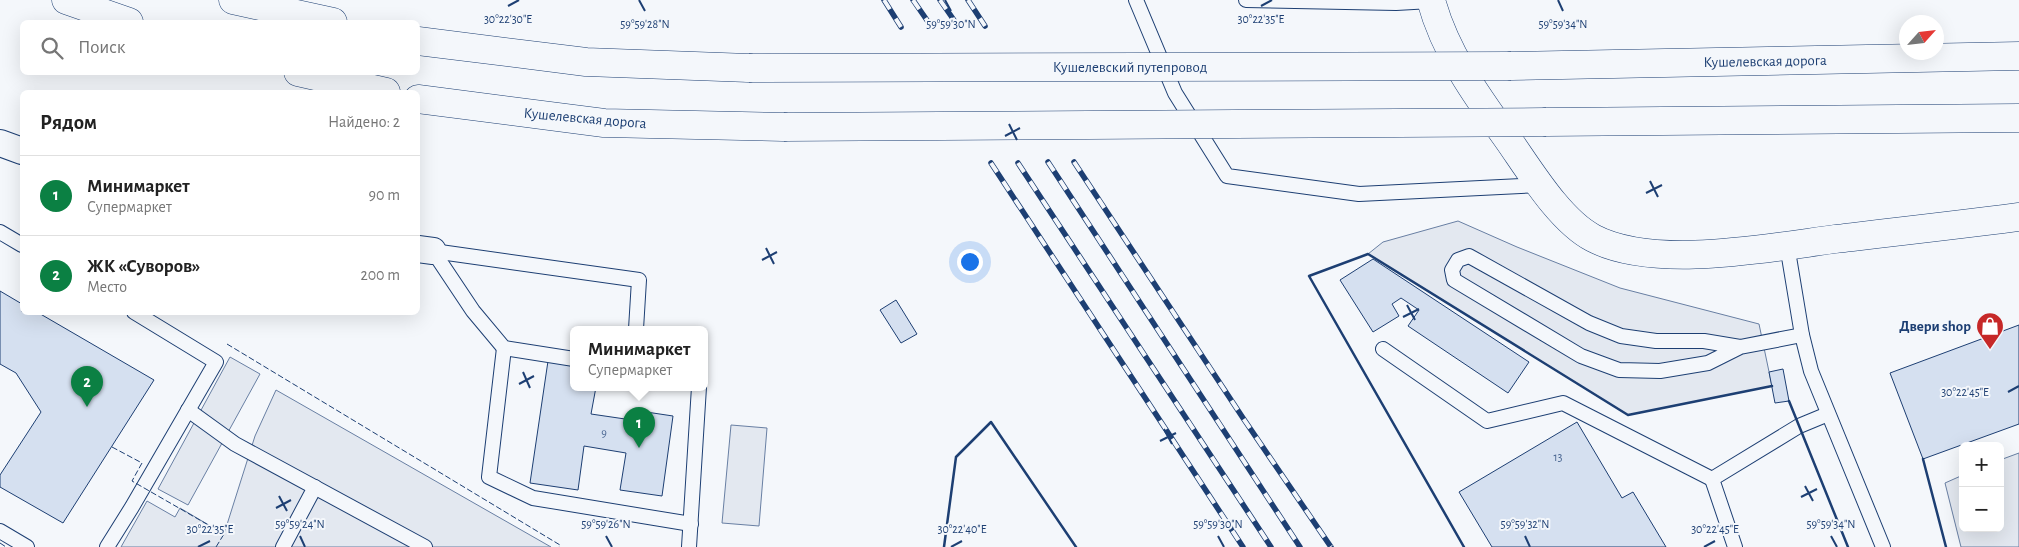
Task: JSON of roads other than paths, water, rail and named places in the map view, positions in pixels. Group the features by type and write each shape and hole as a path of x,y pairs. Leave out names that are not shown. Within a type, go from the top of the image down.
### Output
{"main road":[{"path":"66,0 123,20"},
{"path":"233,0 324,20"},
{"path":"1431,1 1446,43 1470,87 1566,217 1592,237 1627,250 1659,255 1731,252 2019,217"},
{"name":"Кушелевский путепровод","path":"420,41 586,62 749,68 1511,66"},
{"name":"Кушелевская дорога","path":"1511,66 2019,56"},
{"path":"311,75 377,90"},
{"name":"Кушелевская дорога","path":"420,99 604,123 784,128 2019,118"}],"street":[{"path":"0,143 20,150"}],"lane":[{"path":"1136,0 1175,93 1227,176 1358,194 1541,185"},
{"path":"1246,0 1396,3 1431,1"},
{"path":"0,232 20,244"},
{"path":"1787,245 1802,335 1811,372 1882,547"},
{"path":"425,250 639,280 636,326"},
{"path":"425,250 473,312 504,348 570,358"},
{"path":"1740,347 1704,341 1656,341 1621,336 1589,323 1469,256 1458,260 1452,270 1454,280 1555,341 1581,356 1618,370 1660,371 1708,363 1740,347 1802,335"},
{"path":"107,547 216,362 139,315"},
{"path":"504,348 489,477 532,498 691,524"},
{"path":"1383,349 1488,421 1563,403 1712,480 1735,547"},
{"path":"689,547 699,391"},
{"path":"188,410 235,444 425,547"},
{"path":"1712,480 1799,426 1828,414"},
{"path":"283,547 315,487"},
{"path":"0,531 27,547"}],"railway":[{"path":"884,0 901,27"},
{"path":"913,0 931,26"},
{"path":"940,0 958,26"},
{"path":"968,0 985,26"},
{"path":"1048,162 1300,547"},
{"path":"1074,162 1243,418 1331,547"},
{"path":"991,163 1243,547"},
{"path":"1018,163 1271,547"}],"place":[{"name":"Двери shop","path":"1990,350"},
{"name":"ЖК «Суворов»","path":"87,407"},
{"name":"Минимаркет","path":"639,448"}]}
